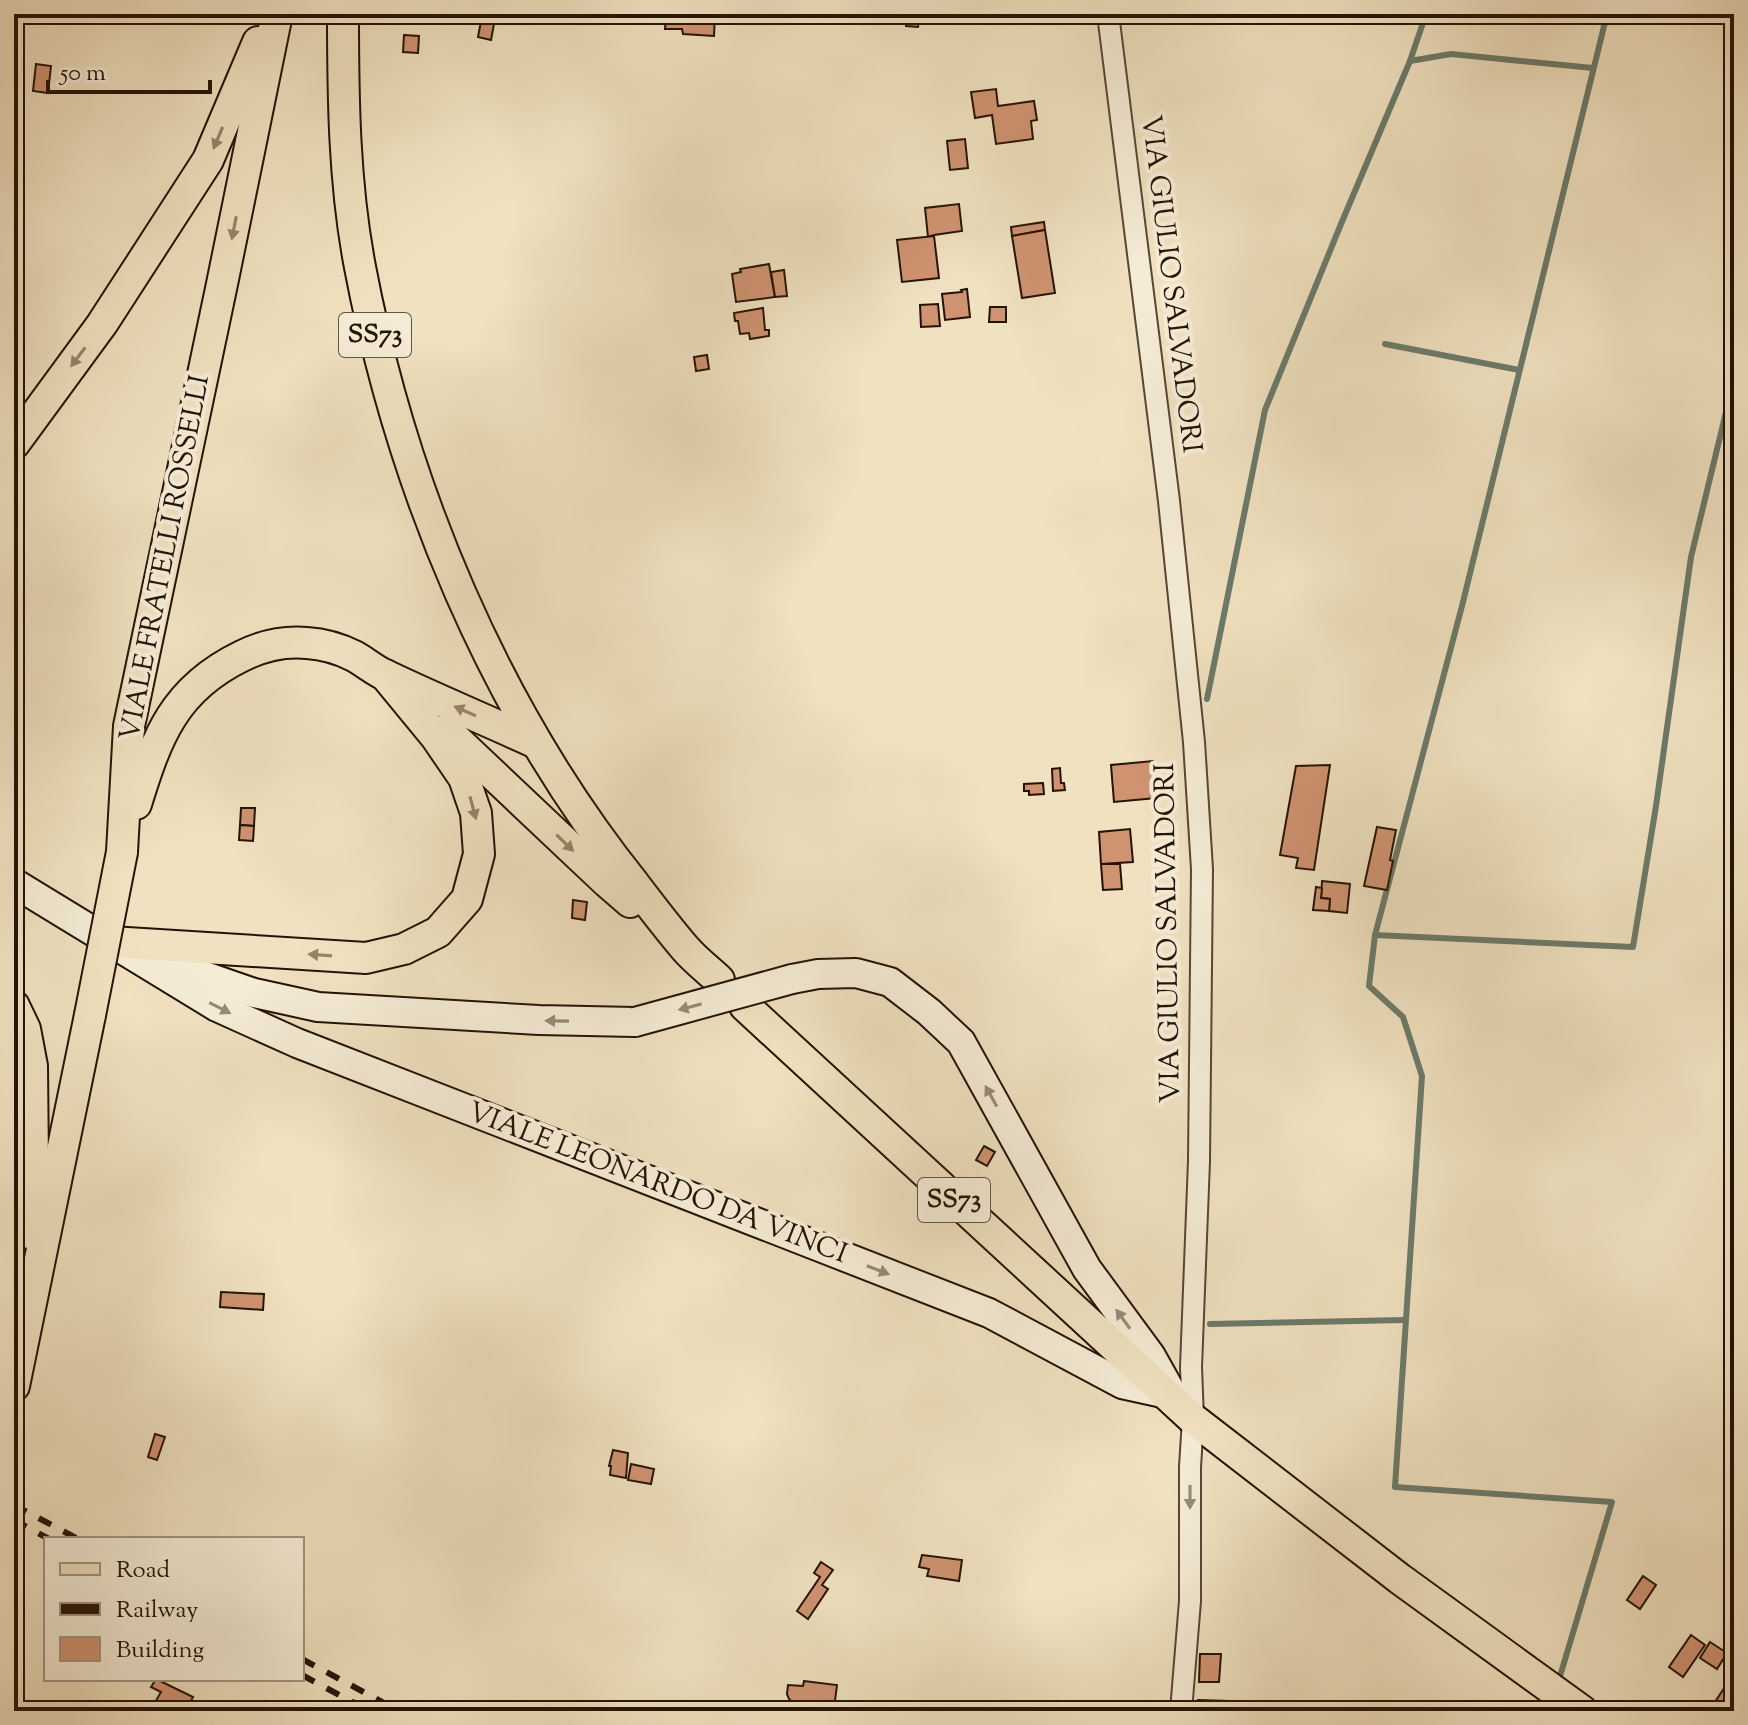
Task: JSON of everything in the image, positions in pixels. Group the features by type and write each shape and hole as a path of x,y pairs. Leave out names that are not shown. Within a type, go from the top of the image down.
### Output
{"main road":[{"path":"14,444 102,324 208,160 269,14"},
{"name":"VIALE FRATELLI ROSSELLI","path":"14,1386 122,852 129,726 277,14"},
{"name":"SS73","path":"343,14 348,179 360,266 384,371 412,467 447,562 482,639 536,743 590,826 686,949 719,980"},
{"path":"122,852 150,758 177,706 211,674 265,646 306,643 354,656 385,675 536,743 518,762 508,767 489,769"},
{"path":"385,675 607,882 686,949"},
{"path":"111,942 366,958 404,949 438,932 467,899 479,854 476,813 464,778 436,737 385,675"},
{"name":"VIALE LEONARDO DA VINCI","path":"14,883 217,1007 297,1043 989,1313 1122,1384 1179,1407"},
{"name":"VIALE LEONARDO DA VINCI","path":"153,969 193,972 254,993 318,1007 539,1020 635,1022 818,974 856,973 890,982 961,1042 1087,1269 1151,1356 1179,1407"},
{"path":"14,1006 25,1029 32,1066 33,1164 25,1332"},
{"name":"SS73","path":"745,1006 1179,1407 1400,1579 1582,1711"}],"street":[{"name":"VIA GIULIO SALVADORI","path":"1108,14 1169,501 1195,758 1202,869 1199,1161 1191,1367 1179,1407 1190,1467 1190,1601 1181,1711"}],"building":[{"path":"666,14 715,14 714,36 683,34 682,29 665,29"},
{"path":"908,14 920,14 918,27 906,26"},
{"path":"481,21 494,24 491,40 478,37"},
{"path":"404,35 419,36 418,53 403,52"},
{"path":"36,64 51,66 48,93 33,91"},
{"path":"996,89 998,106 1034,101 1037,120 1031,121 1033,139 996,144 992,115 975,118 971,92"},
{"path":"965,139 968,168 950,170 947,141"},
{"path":"959,204 962,231 928,237 925,208"},
{"path":"1044,222 1045,230 1012,236 1011,227"},
{"path":"1045,230 1055,293 1022,298 1012,236"},
{"path":"934,236 939,278 902,282 897,240"},
{"path":"769,264 775,297 736,302 732,274 741,272 740,269"},
{"path":"784,270 787,296 775,297 771,272"},
{"path":"967,289 970,317 945,320 942,294"},
{"path":"938,304 940,326 921,327 920,305"},
{"path":"990,307 1006,307 1006,322 989,322"},
{"path":"763,308 765,330 769,330 769,336 750,339 749,333 740,334 734,313"},
{"path":"707,355 709,369 696,371 694,357"},
{"path":"1153,761 1156,798 1114,802 1111,765"},
{"path":"1330,765 1314,870 1296,868 1298,858 1280,855 1296,766"},
{"path":"1060,768 1065,790 1053,791 1052,769"},
{"path":"1043,783 1044,794 1029,795 1029,791 1024,791 1024,784"},
{"path":"241,808 255,808 254,826 240,825"},
{"path":"240,825 254,826 253,841 239,840"},
{"path":"1377,827 1396,830 1387,890 1364,886"},
{"path":"1130,829 1133,862 1101,864 1099,832"},
{"path":"1101,864 1120,864 1122,889 1103,890"},
{"path":"1322,881 1350,884 1347,913 1329,911 1330,899 1321,898"},
{"path":"1316,887 1322,888 1321,898 1330,899 1329,911 1313,910"},
{"path":"573,900 587,902 585,920 572,918"},
{"path":"984,1146 995,1152 987,1166 976,1160"},
{"path":"221,1292 264,1294 263,1310 220,1307"},
{"path":"155,1434 165,1437 157,1460 148,1457"},
{"path":"613,1450 628,1453 626,1478 610,1475"},
{"path":"631,1464 654,1469 651,1484 628,1480"},
{"path":"922,1555 962,1560 959,1581 927,1576 929,1569 919,1567"},
{"path":"821,1562 833,1570 822,1585 828,1589 808,1619 797,1611 820,1577 814,1573"},
{"path":"1643,1576 1656,1585 1640,1609 1627,1600"},
{"path":"1691,1635 1705,1645 1683,1677 1669,1667"},
{"path":"1710,1642 1727,1653 1717,1669 1700,1658"},
{"path":"1200,1654 1221,1654 1219,1682 1199,1682"},
{"path":"1734,1673 1734,1711 1716,1711 1711,1708"},
{"path":"155,1681 160,1681 193,1697 186,1711 150,1711 161,1692 151,1687"},
{"path":"804,1681 837,1685 834,1709 794,1704 787,1694 788,1685 803,1686"},
{"path":"1198,1700 1230,1701 1229,1711 1198,1711"}],"waterway":[{"path":"1207,699 1265,410 1410,61 1426,14"},
{"path":"1558,1683 1612,1502 1395,1487 1422,1076 1403,1017 1369,986 1375,935 1462,606 1607,14"},
{"path":"1410,61 1451,54 1593,68"},
{"path":"1385,344 1519,370"},
{"path":"1375,935 1633,947 1691,557 1734,379"},
{"path":"1210,1324 1405,1320"}],"railway":[{"path":"14,1505 74,1537"},
{"path":"14,1520 45,1537"},
{"path":"304,1660 399,1711"},
{"path":"304,1676 369,1711"}]}
